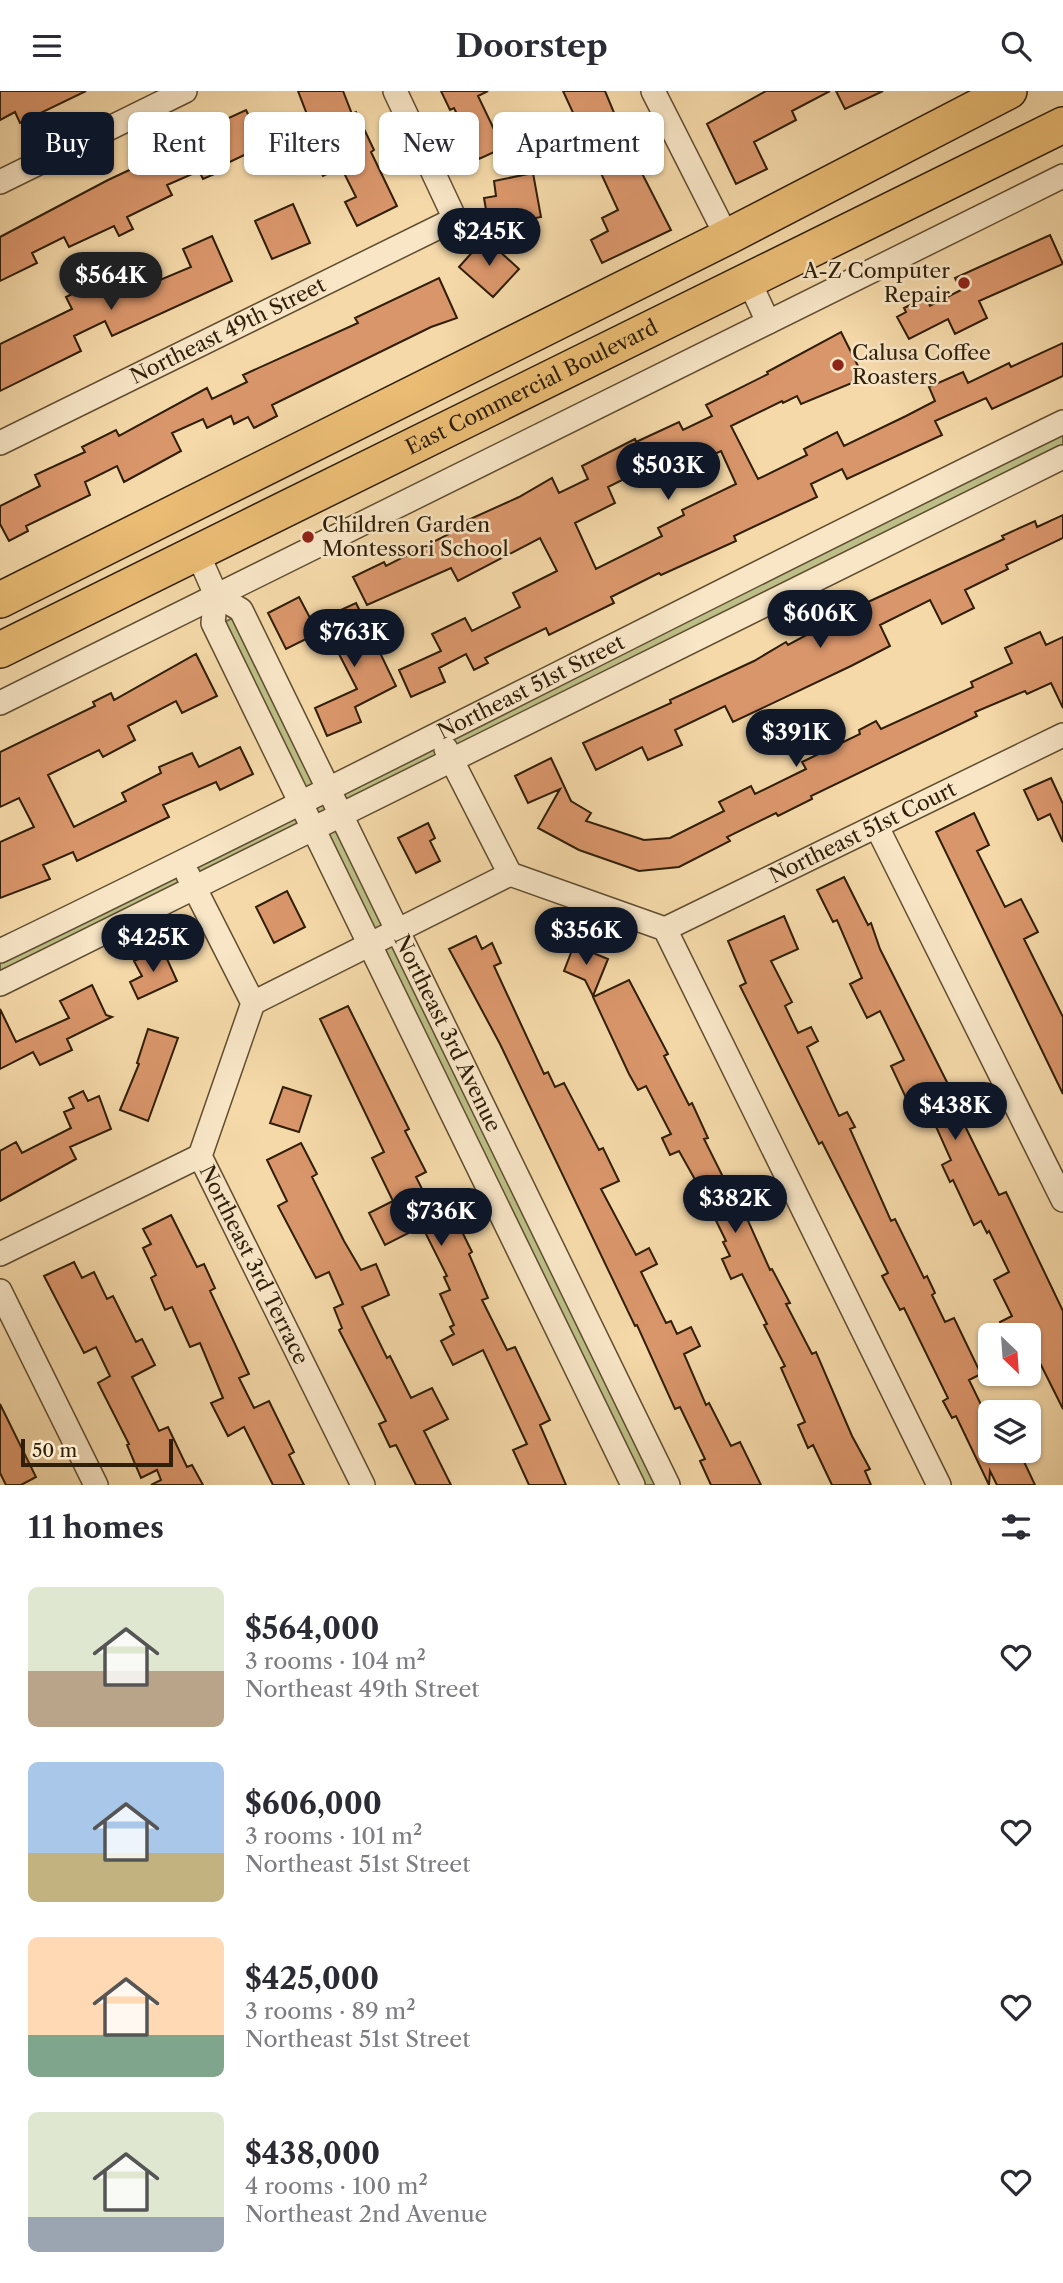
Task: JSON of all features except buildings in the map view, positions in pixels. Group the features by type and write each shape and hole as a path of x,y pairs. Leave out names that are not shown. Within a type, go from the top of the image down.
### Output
{"main road":[{"path":"0,600 727,237 1009,91"},
{"name":"East Commercial Boulevard","path":"0,650 1063,125"},
{"path":"748,279 756,257 765,245 774,237 863,190 870,184 878,160"},
{"path":"566,370 569,352 578,342 695,283 706,274 727,237"},
{"path":"197,552 204,532 217,514 375,434 390,405"},
{"path":"0,629 142,557 160,537 166,518"}],"street":[{"path":"0,182 142,100 185,91"},
{"name":"Northeast 49th Street","path":"0,443 455,219 394,91"},
{"path":"660,93 727,237"},
{"path":"0,703 1063,176"},
{"path":"748,279 768,322"},
{"name":"Northeast 51st Street","path":"0,951 329,790 848,526 1063,422"},
{"name":"Northeast 51st Street","path":"0,984 1063,457"},
{"path":"848,526 863,556"},
{"name":"Northeast 3rd Avenue","path":"197,552 216,595 212,623 633,1485"},
{"name":"Northeast 3rd Avenue","path":"216,595 241,610 668,1485"},
{"path":"439,734 510,874 664,929 939,1485"},
{"name":"Northeast 51st Court","path":"664,929 1063,735"},
{"path":"877,827 1063,1200"},
{"path":"182,863 253,1003 510,874"},
{"name":"Northeast 3rd Terrace","path":"253,1003 200,1156 363,1485"},
{"path":"0,1254 200,1156"},
{"path":"0,1291 96,1485"},
{"path":"610,1437 638,1423"}],"green space":[{"path":"1063,431 1063,450 333,815 660,1485 640,1485 316,823 0,977 0,957 307,805 219,625 236,616 324,796"}],"place":[{"name":"A-Z Computer Repair","path":"964,283"},
{"name":"Calusa Coffee Roasters","path":"838,365"},
{"name":"Children Garden Montessori School","path":"308,537"}]}
